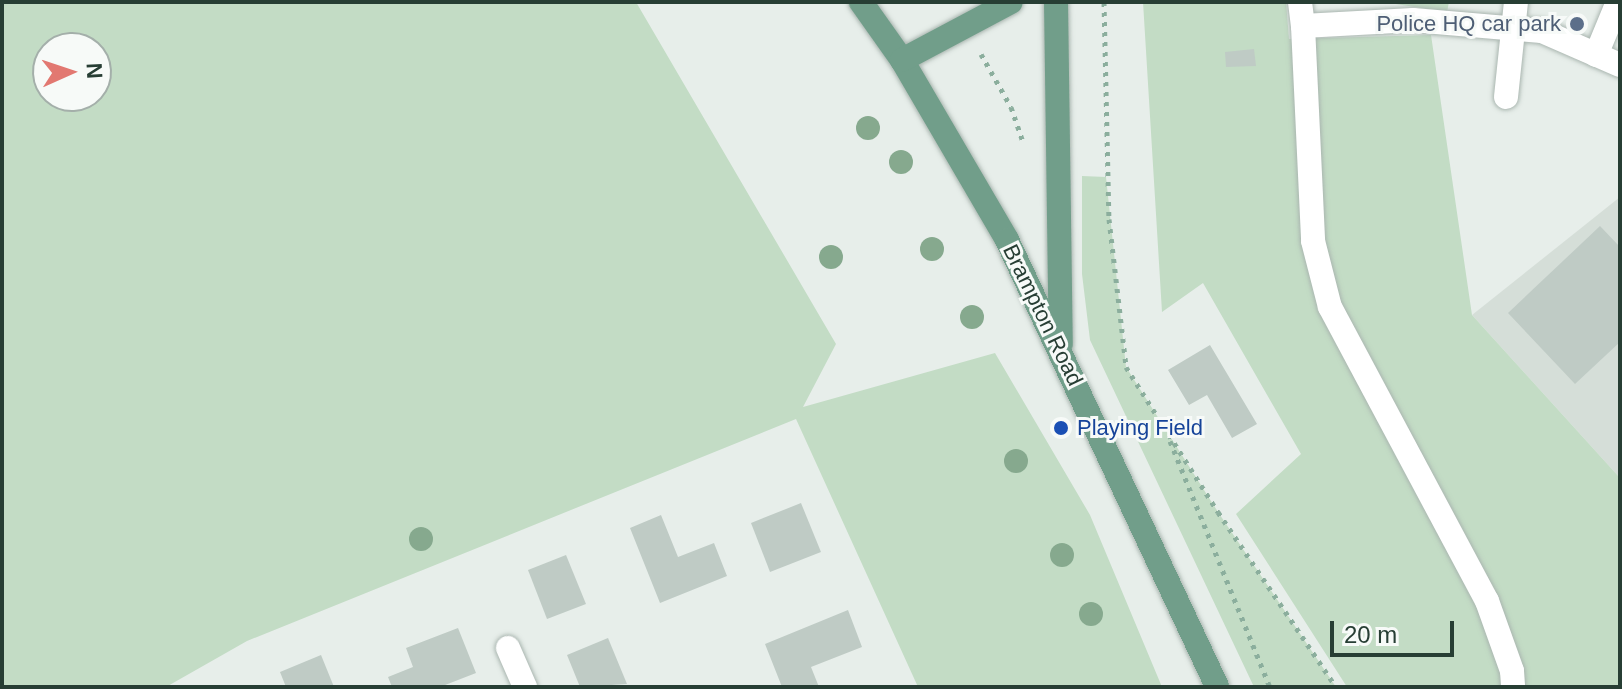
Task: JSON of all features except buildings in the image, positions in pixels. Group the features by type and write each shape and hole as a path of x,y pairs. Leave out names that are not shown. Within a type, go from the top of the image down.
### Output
{"main road":[{"name":"Brampton Road","path":"861,2 902,60 1007,240 1061,349 1217,687"},
{"path":"902,60 1011,2"},
{"path":"1056,2 1061,349"}],"street":[{"path":"1506,97 1516,2"},
{"path":"1596,55 1618,2"},
{"path":"1513,687 1512,671 1487,601 1330,307 1313,241 1302,14 1542,31 1620,65"},
{"path":"508,648 525,687"}],"path":[{"path":"1104,2 1109,219 1126,367 1336,687"},
{"path":"977,47 1011,107 1025,146"},
{"path":"1165,429 1270,687"}],"shaded area":[{"path":"1620,197 1620,478 1472,315"}],"green space":[{"path":"2,2 636,2 836,344 803,407 995,353 1090,515 1162,687 918,687 796,419 247,641 166,687 2,687"},
{"path":"1143,2 1286,2 1289,39 1431,35 1472,315 1620,478 1620,687 1347,687 1236,514 1301,454 1203,283 1162,312"},
{"path":"1383,2 1449,2 1447,12"},
{"path":"1082,176 1106,177 1126,367 1218,512 1336,687 1254,687 1090,340 1082,274"}],"place":[{"name":"Police HQ car park","path":"1577,24"},
{"name":"Playing Field","path":"1061,428"}]}
